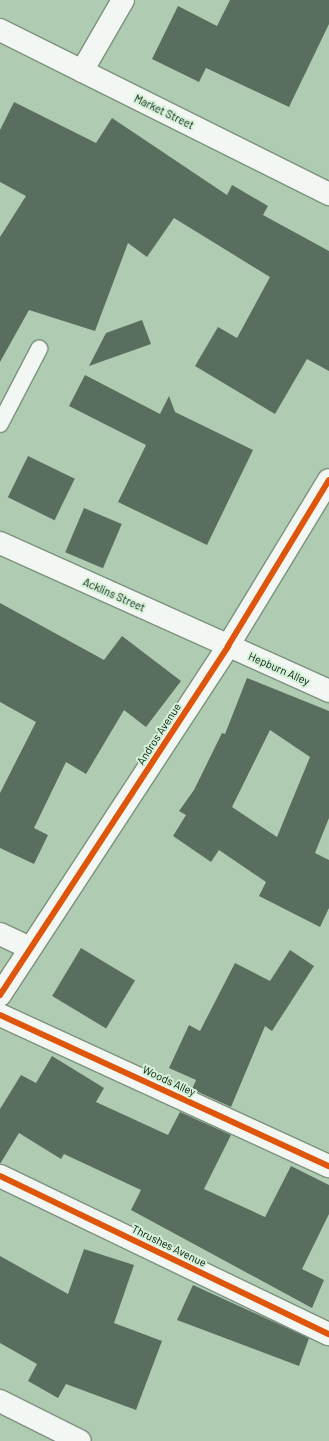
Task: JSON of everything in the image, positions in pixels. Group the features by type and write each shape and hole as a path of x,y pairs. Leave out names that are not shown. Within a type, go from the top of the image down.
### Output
{"street":[{"path":"82,71 123,0"},
{"name":"Market Street","path":"0,30 329,194"},
{"name":"Andros Avenue","path":"0,995 228,646 329,480"},
{"name":"Acklins Street","path":"0,543 228,646"},
{"name":"Hepburn Alley","path":"228,646 329,691"},
{"path":"0,934 30,948"},
{"name":"Woods Alley","path":"0,1015 329,1166"},
{"name":"Thrushes Avenue","path":"0,1176 329,1334"},
{"path":"0,1401 80,1441"}],"lane":[{"path":"0,424 38,349"}],"building":[{"path":"230,0 329,0 329,24 289,107 206,68 199,82 152,59 178,6 217,26"},
{"path":"14,102 96,143 112,118 227,195 232,185 268,206 263,215 329,251 329,371 307,359 275,414 195,366 218,327 237,338 270,277 174,218 147,257 128,243 95,331 29,310 0,362 0,237 26,196 0,182 0,130"},
{"path":"142,320 151,344 89,366 106,333"},
{"path":"85,375 160,414 169,396 175,412 253,450 207,545 118,502 146,445 69,406"},
{"path":"28,456 75,479 55,520 8,497"},
{"path":"84,508 122,524 103,568 65,552"},
{"path":"0,603 104,660 122,636 181,681 146,727 124,710 86,774 66,762 34,828 48,835 34,864 0,848 0,793 36,722 0,702"},
{"path":"247,678 329,711 329,818 315,853 329,860 329,908 320,927 259,896 266,882 219,850 211,862 173,836 186,815 179,811 194,790 222,733 225,734","holes":["270,730 310,757 277,837 232,807"]},
{"path":"81,948 135,980 106,1028 52,996"},
{"path":"290,950 314,966 272,1031 265,1026 231,1107 192,1089 196,1080 169,1068 189,1025 200,1031 235,963 270,981"},
{"path":"52,1056 104,1088 96,1102 168,1135 180,1112 231,1135 204,1189 265,1217 291,1166 329,1185 329,1214 302,1269 324,1280 312,1308 131,1210 141,1190 64,1154 61,1159 19,1133 0,1164 0,1109 21,1075 36,1083"},
{"path":"84,1249 134,1265 114,1323 162,1341 136,1410 66,1384 58,1398 28,1381 37,1364 0,1343 0,1256 68,1294"},
{"path":"193,1285 309,1338 299,1366 177,1320"}],"cycle path":[{"path":"0,995 228,646 329,480"},
{"path":"0,1015 329,1166"},
{"path":"0,1176 329,1334"}]}
